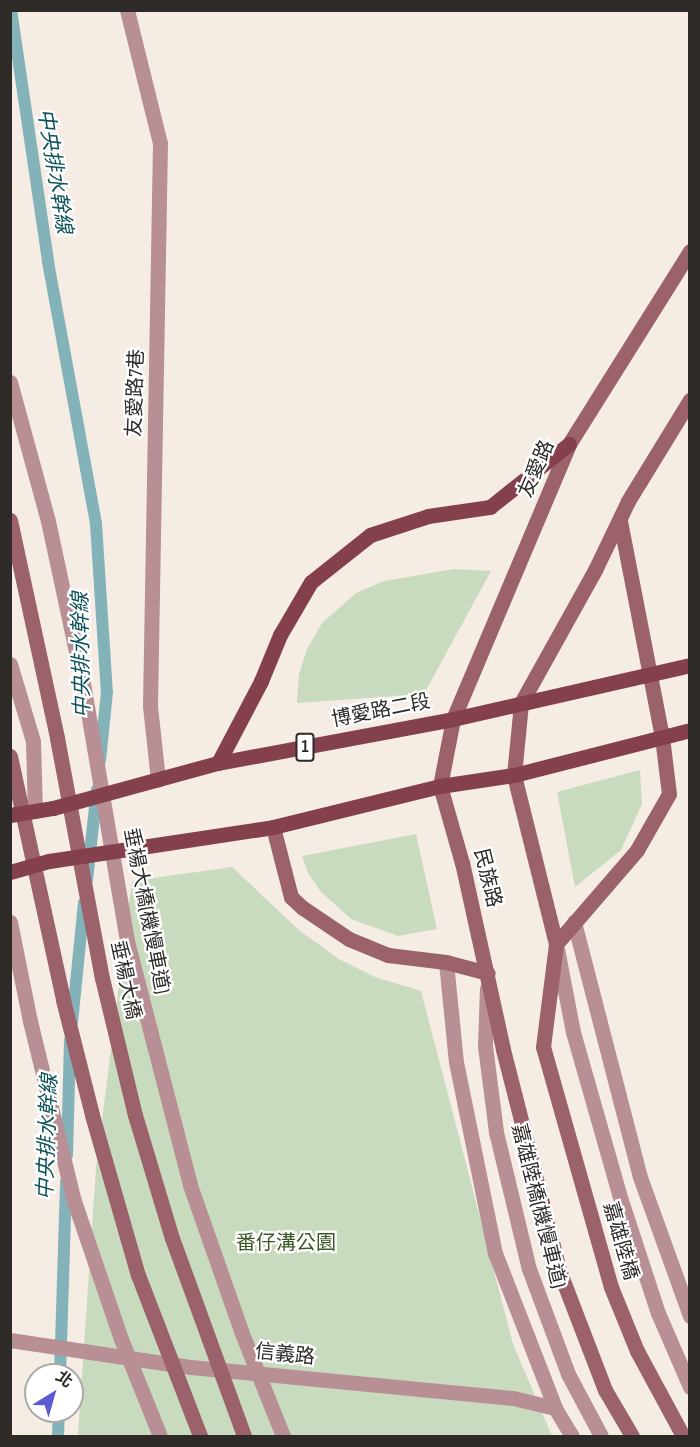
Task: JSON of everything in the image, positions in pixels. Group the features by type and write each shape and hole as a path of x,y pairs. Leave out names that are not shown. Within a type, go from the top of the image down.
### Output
{"main road":[{"name":"友愛路","path":"453,719 569,444 690,251"},
{"path":"556,944 514,775 521,703 620,520 628,501 690,400"},
{"path":"218,763 261,681 280,635 312,582 370,536 428,516 490,507 569,444"},
{"name":"垂楊大橋","path":"10,520 52,715 102,978 135,1115 172,1238 244,1437"},
{"path":"556,944 637,850 669,794 662,737 620,520"},
{"name":"博愛路二段","path":"10,815 53,808 218,763 453,719 690,665"},
{"name":"民族路","path":"453,719 440,786 462,863 503,1049 560,1273 605,1390 632,1437"},
{"path":"10,872 49,861 273,827 440,786 514,775 690,730"},
{"path":"10,756 63,1000 92,1115 138,1275 200,1437"},
{"path":"273,827 291,897 303,908 349,939 388,955 447,962 488,973"},
{"name":"嘉雄陸橋","path":"556,944 543,1047 611,1287 637,1351 683,1437"}],"street":[{"name":"友愛路7巷","path":"127,10 160,144 159,327 150,706 158,780"},
{"name":"垂楊大橋(機慢車道)","path":"10,382 48,521 84,689 128,941 190,1185 241,1331 283,1437"},
{"path":"10,664 33,741 35,811"},
{"path":"10,922 30,1021 74,1201 121,1339 160,1437"},
{"path":"574,922 640,1177 690,1316"},
{"path":"556,944 573,1032 619,1194 658,1313 690,1387"},
{"path":"447,962 456,1062 495,1253 555,1408 572,1437"},
{"name":"嘉雄陸橋(機慢車道)","path":"488,973 485,1046 496,1132 529,1269 568,1374 601,1437"},
{"name":"信義路","path":"10,1340 191,1367 513,1398 555,1408"}],"green space":[{"path":"454,569 491,571 424,694 297,703 299,674 307,649 322,623 356,593 384,581"},
{"path":"640,770 642,804 621,850 575,887 557,792"},
{"path":"416,834 437,929 398,936 351,919 321,892 308,873 302,856"},
{"name":"番仔溝公園","path":"232,867 300,931 339,959 375,977 421,991 513,1344 552,1436 78,1436 79,1423 84,1423 83,1363 96,1168 132,881"}],"waterway":[{"name":"中央排水幹線","path":"11,10 48,262 96,524 107,692 100,761"},
{"name":"中央排水幹線","path":"87,880 97,790"},
{"name":"中央排水幹線","path":"72,1023 84,903"},
{"name":"中央排水幹線","path":"67,1155 70,1040"},
{"name":"中央排水幹線","path":"60,1363 66,1181"},
{"name":"中央排水幹線","path":"58,1436 59,1423"}]}
